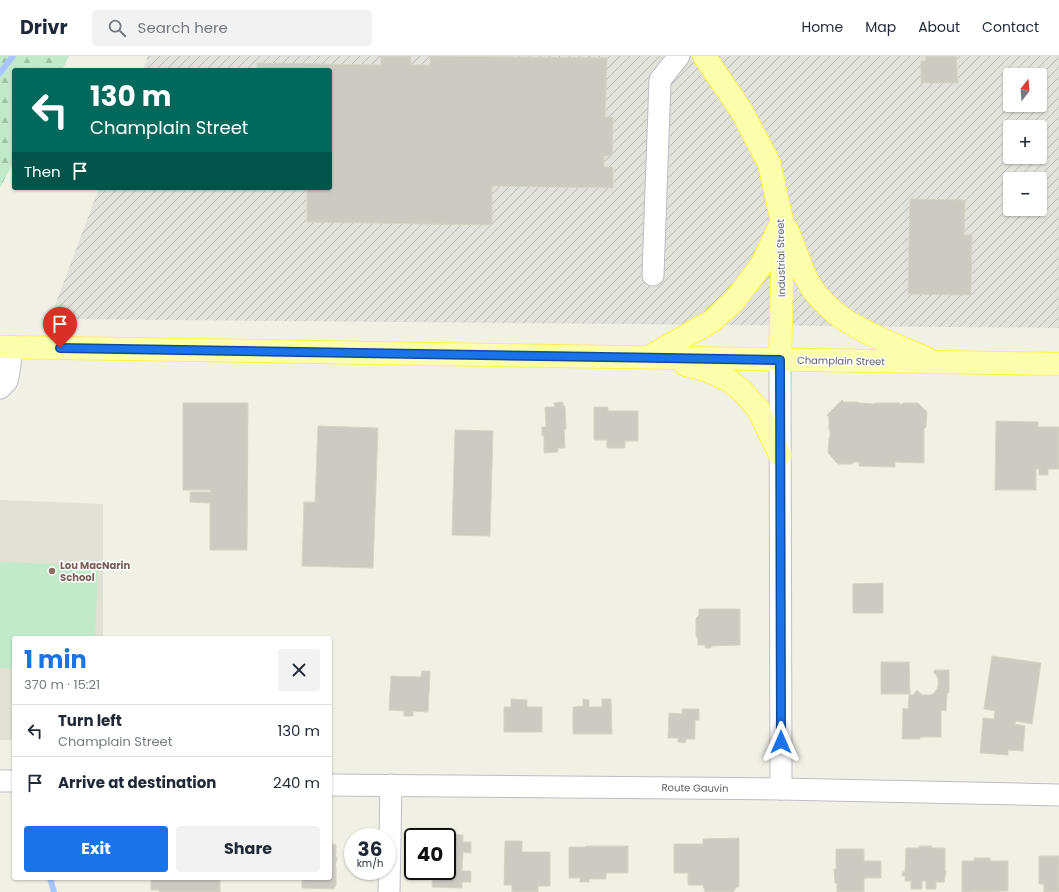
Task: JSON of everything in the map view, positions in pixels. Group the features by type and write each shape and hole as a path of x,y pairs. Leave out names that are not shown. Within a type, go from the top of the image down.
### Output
{"main road":[{"name":"Industrial Street","path":"704,56 741,110 769,163 782,221 783,245 780,360"},
{"path":"649,358 712,321 733,302 761,266 782,221"},
{"path":"782,221 793,243 805,276 818,296 840,316 865,332 937,362"},
{"name":"Champlain Street","path":"6,347 1059,364"},
{"path":"649,358 706,370 730,381 743,392 758,409 780,455"}],"street":[{"path":"653,275 660,80 679,56"},
{"path":"0,388 7,381 9,372 6,347"},
{"path":"780,360 781,789"},
{"path":"0,781 12,781"},
{"name":"Route Gauvin","path":"332,785 781,789 1059,795"},
{"path":"389,892 391,785"}],"shaded area":[{"path":"148,56 1059,56 1059,328 50,319 98,190 332,190 332,68 144,68"},
{"name":"Lou MacNarin School","path":"0,500 103,504 103,636 12,636 12,740 0,740"}],"green space":[{"path":"0,56 69,56 63,68 12,68 12,165 0,188"},
{"path":"0,562 98,566 95,636 12,636 12,669 0,668"}],"building":[{"path":"381,56 411,56 411,65 430,65 430,56 607,58 605,117 613,117 612,156 604,156 604,167 613,167 613,188 492,186 492,225 307,222 307,190 332,190 332,68 257,68 257,63 381,65"},
{"path":"926,56 956,56 958,83 921,83 921,61 926,61"},
{"path":"910,199 965,200 964,235 972,235 971,295 908,294"},
{"path":"842,400 844,402 875,404 900,403 900,405 903,403 918,403 927,412 926,427 924,429 924,463 895,462 895,467 859,466 859,462 854,462 852,464 838,464 828,453 830,432 829,417 827,415"},
{"path":"563,402 563,406 565,406 566,429 564,429 565,448 558,448 558,452 544,453 544,436 542,436 542,427 546,427 545,407 555,407 554,403"},
{"path":"183,403 248,403 247,550 210,550 210,503 190,502 190,492 211,492 211,490 183,490"},
{"path":"594,407 608,407 608,411 638,411 638,441 625,441 625,448 607,448 607,440 594,440"},
{"path":"996,421 1038,422 1038,427 1059,427 1059,469 1048,469 1048,475 1039,475 1039,469 1036,469 1036,490 995,490"},
{"path":"318,426 378,428 373,568 302,566 304,502 315,502"},
{"path":"455,430 493,431 490,536 452,535"},
{"path":"883,583 883,613 853,613 853,584"},
{"path":"699,609 740,609 740,645 711,646 711,648 705,648 705,645 698,645 698,639 696,636 696,618 699,615"},
{"path":"992,656 1041,663 1032,724 1016,721 1015,724 1025,726 1023,751 1008,750 1008,755 980,753 983,718 994,719 995,711 984,709"},
{"path":"881,662 909,662 910,694 881,694"},
{"path":"934,670 949,670 949,693 947,693 946,711 941,710 941,737 902,739 903,708 908,709 909,694 913,695 917,690 922,695 933,694 938,686 938,678 934,673"},
{"path":"422,671 430,671 428,712 413,711 413,716 404,716 404,711 389,710 391,676 421,677"},
{"path":"511,699 527,700 527,707 542,707 542,732 504,732 504,707 511,707"},
{"path":"583,699 589,700 589,707 602,707 602,699 611,699 612,734 573,734 573,707 583,706"},
{"path":"682,709 699,709 699,720 695,720 695,739 686,739 685,743 678,742 678,738 668,738 669,713 682,714"},
{"path":"456,835 463,835 463,842 471,842 471,853 463,852 462,871 471,871 471,882 462,882 462,888 432,887 432,880 456,880"},
{"path":"739,838 739,887 737,887 733,892 705,892 703,885 688,885 688,873 674,873 674,844 703,844 703,839"},
{"path":"505,841 522,841 522,852 550,852 550,886 538,886 538,892 512,892 512,885 504,885"},
{"path":"332,843 333,845 336,845 336,886 334,886 334,889 302,888 302,880 332,880"},
{"path":"628,846 628,873 606,873 606,879 589,879 589,882 580,882 580,878 569,878 569,847"},
{"path":"919,846 945,848 946,871 944,882 936,882 936,889 926,889 926,881 922,881 922,889 911,889 911,881 905,881 905,876 902,876 902,872 905,872 906,848 919,848"},
{"path":"836,849 864,849 864,861 881,861 881,878 864,878 864,892 837,892 834,869 836,869"},
{"path":"1039,856 1059,856 1059,892 1044,892 1044,884 1039,884"},
{"path":"974,858 990,858 990,861 1008,861 1008,891 962,892 962,861 974,861"},
{"path":"151,880 220,880 220,892 159,892 159,890 151,890"}],"waterway":[{"path":"0,73 13,56"},
{"path":"51,880 54,892"}],"place":[{"name":"Lou MacNarin School","path":"52,571"}],"route":[{"path":"60,348 780,360 781,742"}]}
